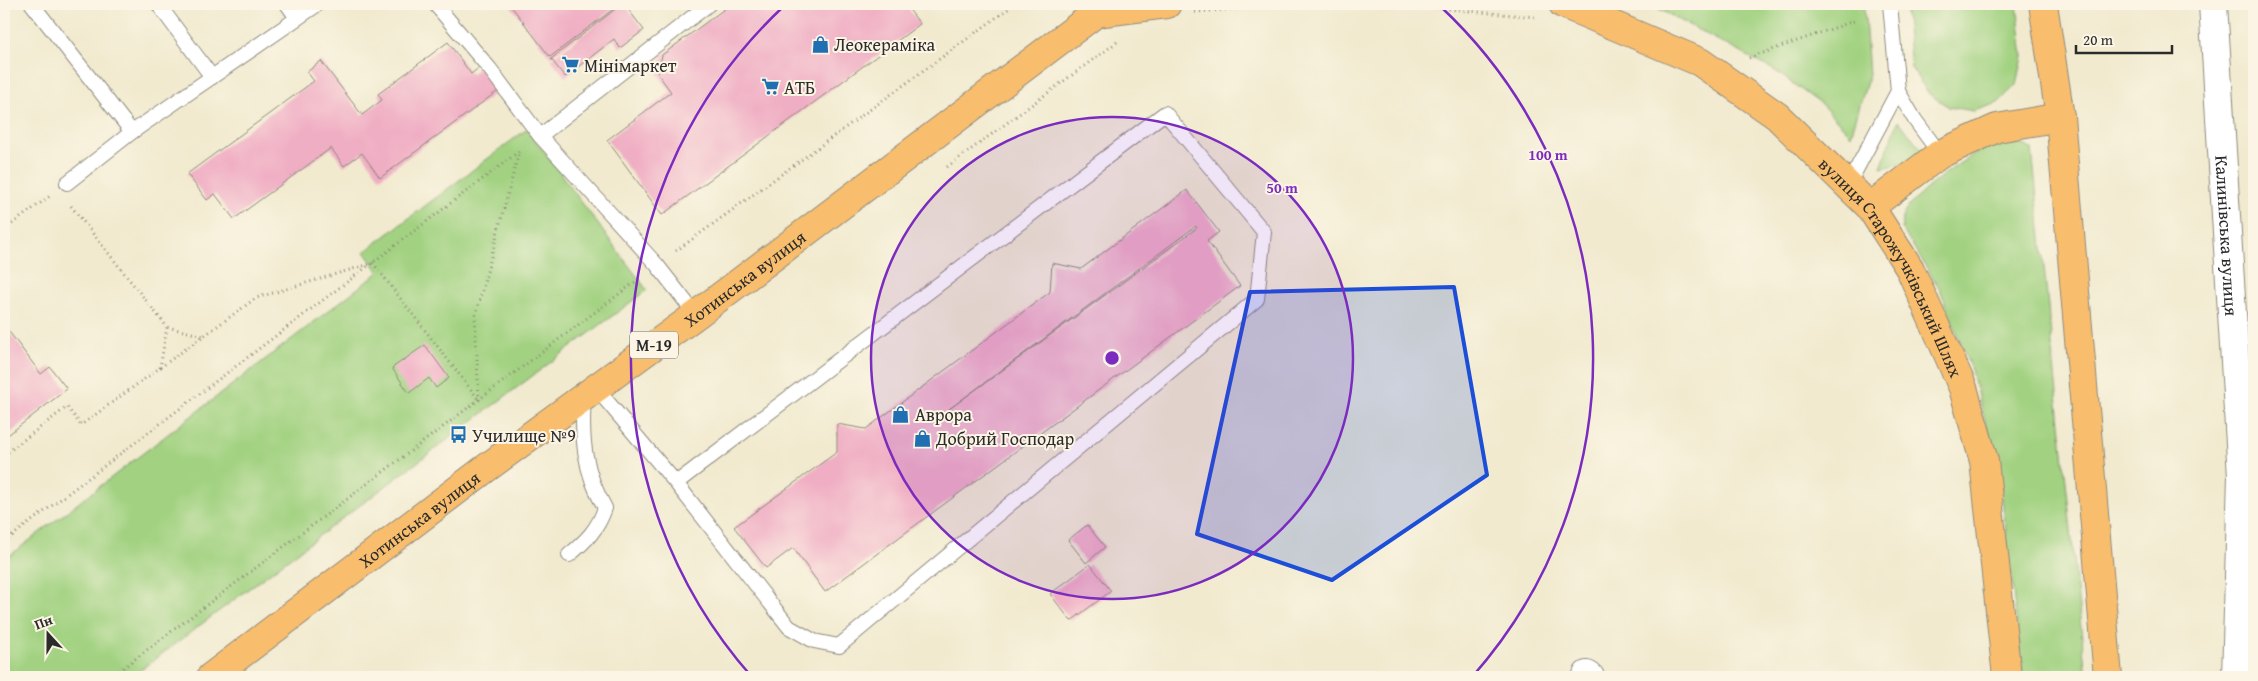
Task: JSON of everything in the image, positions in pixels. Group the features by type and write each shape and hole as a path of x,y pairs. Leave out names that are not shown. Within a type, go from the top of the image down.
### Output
{"main road":[{"path":"2044,4 2060,117 2108,677"},
{"path":"1102,8 1179,8"},
{"name":"Хотинська вулиця","path":"211,677 590,391 696,315 1102,8"},
{"name":"вулиця Старожучківський Шлях","path":"1553,11 1700,62 1777,116 1870,207 1910,269 1963,388 1984,462 2007,677"},
{"path":"1870,207 1940,154 1997,128 2060,117"}],"street":[{"name":"Калинівська вулиця","path":"2213,4 2247,430 2242,476 2236,677"}],"lane":[{"path":"32,4 132,132"},
{"path":"158,4 212,77"},
{"path":"287,4 297,18"},
{"path":"62,186 132,132 318,4"},
{"path":"435,4 490,69 540,136 657,265 696,315"},
{"path":"540,136 710,4"},
{"path":"1890,4 1898,91 1915,120 1940,154"},
{"path":"1848,185 1898,91"},
{"path":"590,391 676,483 790,627 814,641 839,646 1257,299 1264,232 1165,113 676,483"},
{"path":"570,555 587,540 600,523 605,508 594,488 582,438 590,391"}],"path":[{"path":"111,677 657,265 1015,4"},
{"path":"1179,8 1307,4"},
{"path":"1389,4 1553,11"},
{"path":"1748,59 1854,21"},
{"path":"942,170 1124,37"},
{"path":"4,542 540,136"},
{"path":"479,400 475,317 520,151"},
{"path":"4,230 62,186 167,327 204,336"},
{"path":"373,263 479,400"},
{"path":"4,455 68,407 81,425 256,298 373,263"},
{"path":"160,368 167,327"}],"highlighted area":[{"path":"1454,287 1487,475 1332,580 1197,534 1250,292"}],"green space":[{"path":"1649,4 1864,4 1869,75 1851,135 1821,104 1774,70"},
{"path":"1905,4 2017,4 2023,57 2017,84 1998,103 1974,111 1949,107 1929,94 1911,68"},
{"path":"1898,121 1930,159 1881,168"},
{"path":"527,129 647,290 131,677 4,677 4,560 379,272 364,252"},
{"path":"2004,143 2021,143 2032,150 2086,677 2023,677 1999,472 1971,370 1940,289 1902,229 1902,219 1906,210 1925,190 1973,155"}],"building":[{"path":"514,4 620,4 550,57 511,6"},
{"path":"624,4 644,30 620,48 614,39 565,77 551,59"},
{"path":"731,4 905,4 920,24 662,215 607,140 671,92 658,74 662,55"},
{"path":"448,42 471,74 480,67 498,91 380,178 362,153 344,166 331,148 234,219 215,194 207,200 187,174 314,81 307,72 321,61 362,115 382,100 378,94"},
{"path":"1187,190 1219,232 1207,241 1240,286 825,592 793,548 766,568 734,527 837,452 837,424 866,429 1050,292 1052,263 1081,269","holes":["1196,226 1197,228 937,418"]},
{"path":"4,325 41,374 50,367 67,389 4,438"},
{"path":"425,345 449,378 436,388 429,378 409,393 392,368"},
{"path":"1087,525 1105,547 1086,563 1068,540"},
{"path":"1090,564 1111,591 1071,621 1050,594"}],"place":[{"name":"Леокераміка","path":"820,44"},
{"name":"Мінімаркет","path":"570,65"},
{"name":"АТБ","path":"770,87"},
{"name":"Аврора","path":"901,414"},
{"name":"Училище №9","path":"458,435"},
{"name":"Добрий Господар","path":"922,438"}]}
